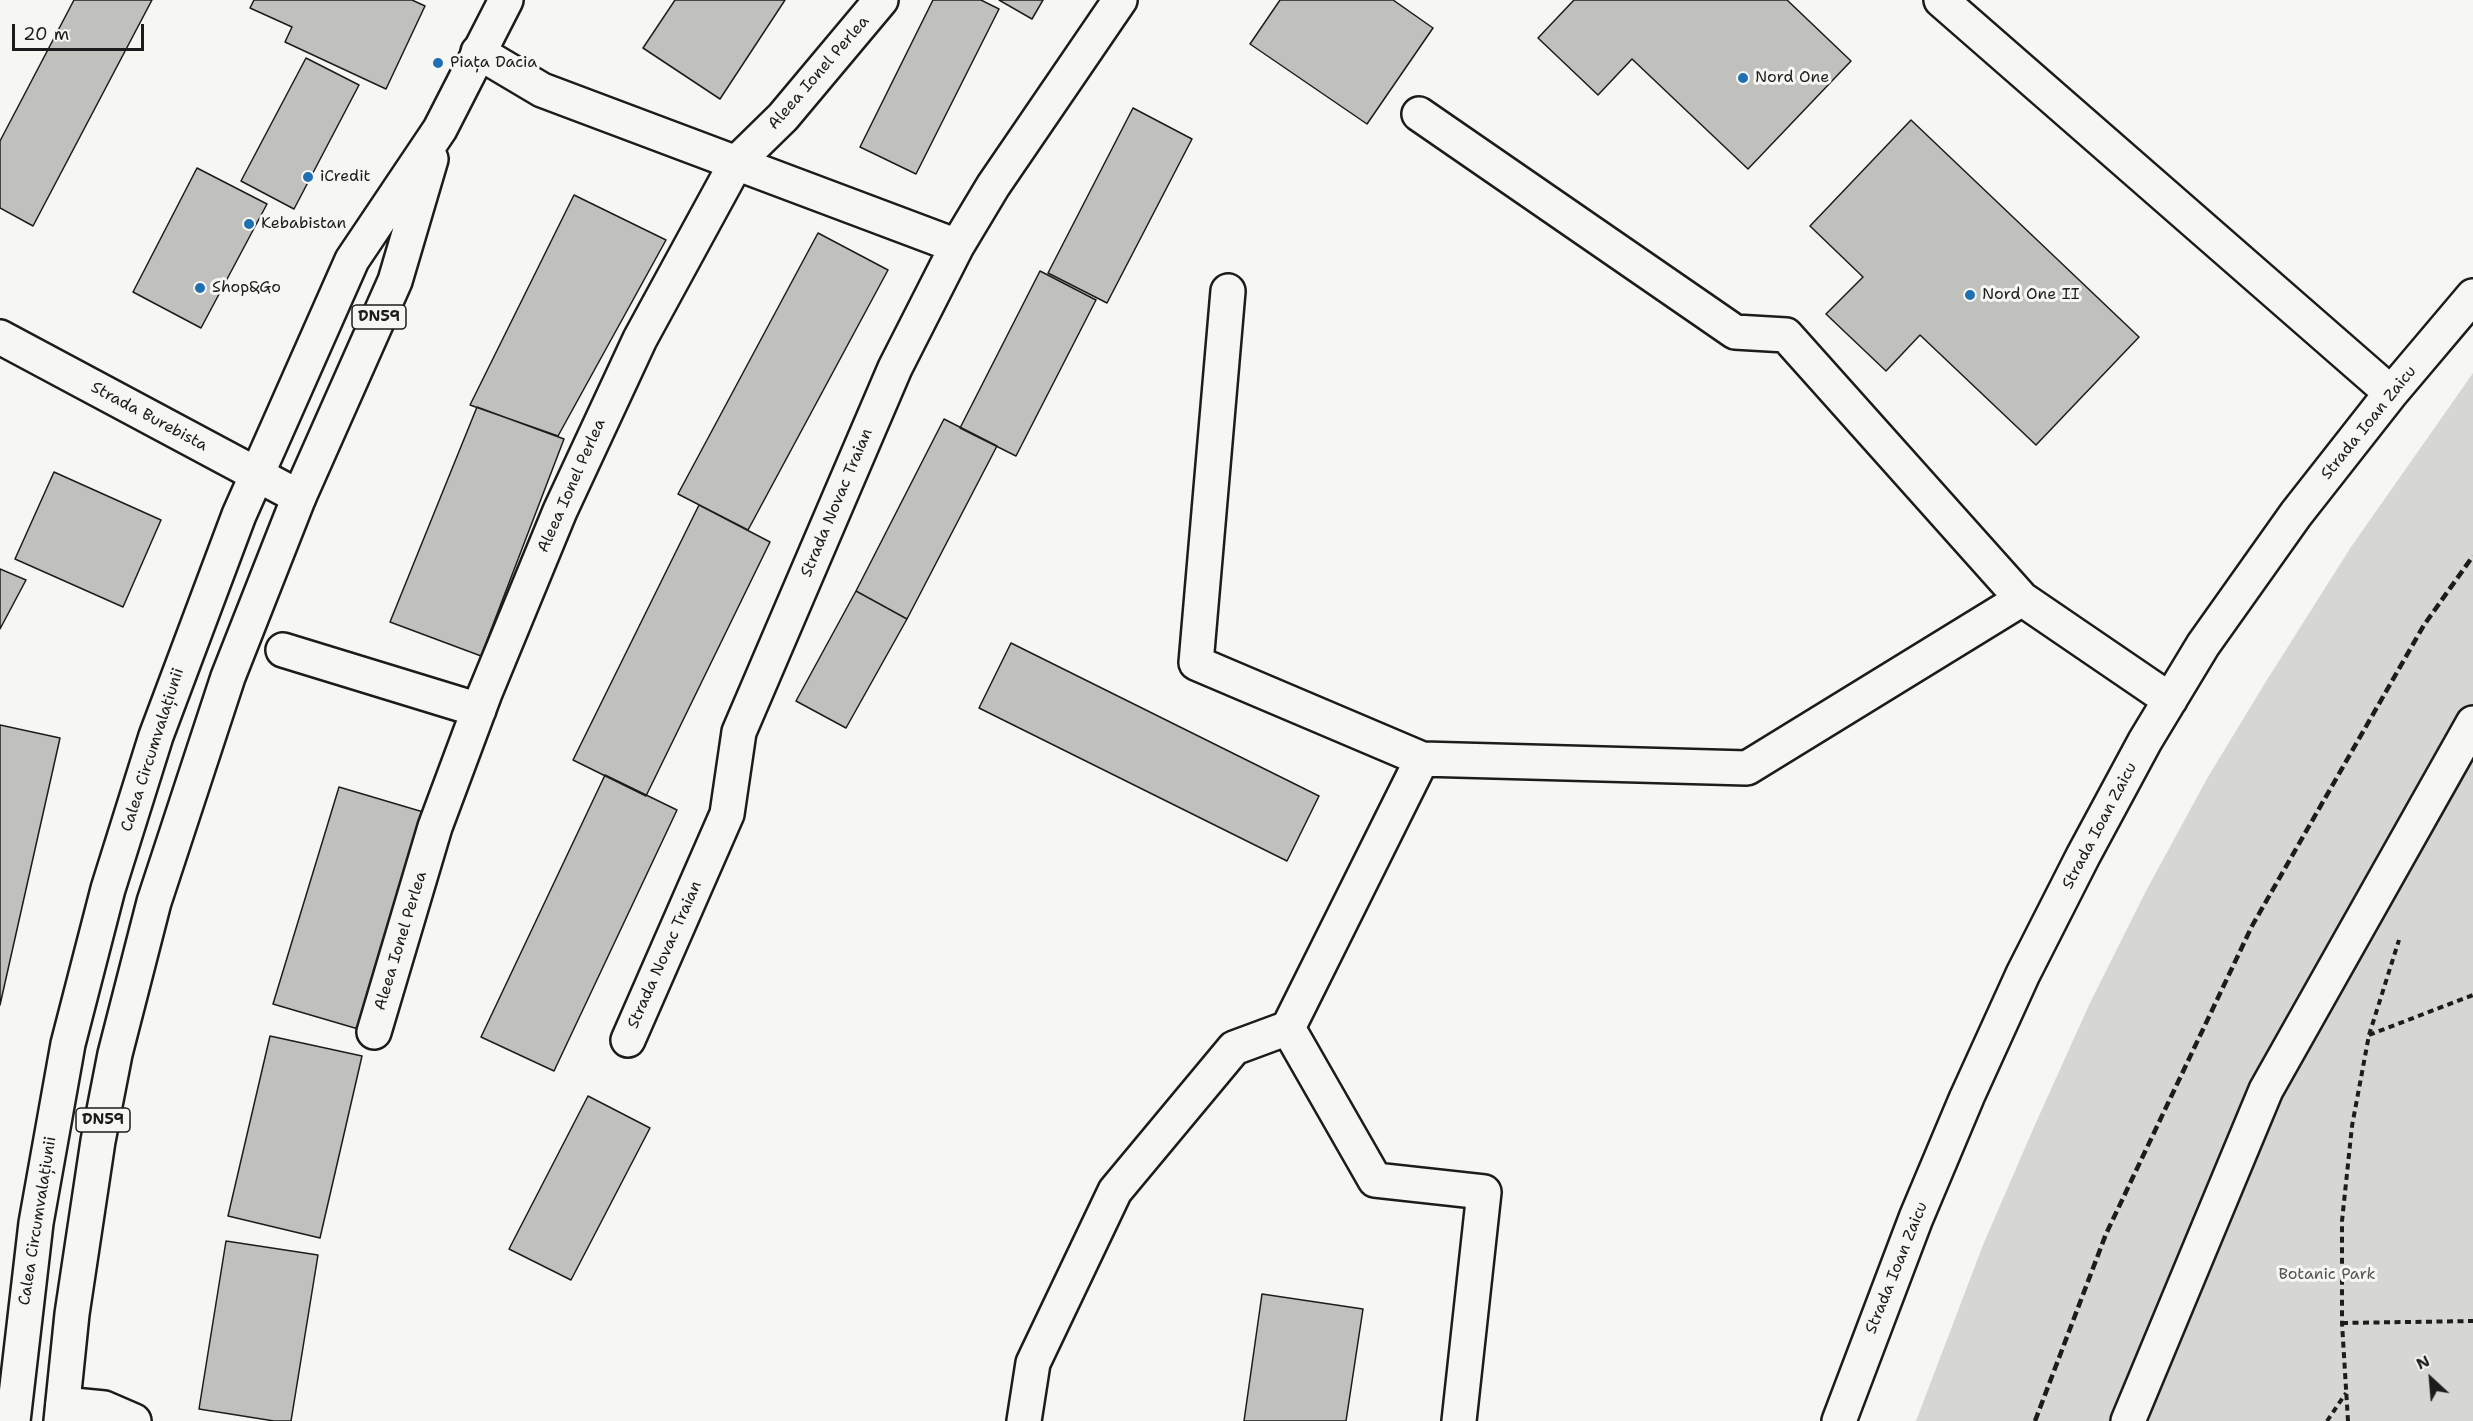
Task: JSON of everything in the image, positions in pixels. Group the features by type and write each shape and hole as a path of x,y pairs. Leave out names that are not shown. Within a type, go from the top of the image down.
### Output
{"main road":[{"name":"Calea Circumvalațiunii","path":"13,1421 24,1308 68,1044 87,963 156,736 207,597 256,474 352,260 440,129 506,0"},
{"name":"Aleea Ionel Perlea","path":"374,1032 435,827 478,710 536,566 616,389 666,288 736,163 783,117 881,0"},
{"name":"Strada Novac Traian","path":"628,1040 727,814 739,732 895,368 957,246 999,177 1120,0"},
{"path":"1941,0 2391,393"},
{"path":"478,52 542,90 957,246"},
{"path":"1419,114 1735,332 1786,335 2022,599 2170,700"},
{"name":"Calea Circumvalațiunii","path":"62,1412 72,1314 98,1141 134,975 202,751 256,604 299,498 395,281 440,129"},
{"path":"1228,291 1196,663 1422,759 1747,768 2022,599"},
{"name":"Strada Ioan Zaicu","path":"1839,1421 1916,1218 2014,995 2083,856 2170,700 2203,645 2296,514 2391,393 2473,296"},
{"name":"Strada Burebista","path":"0,337 299,498"},
{"path":"283,650 478,710"},
{"path":"2128,1421 2266,1090 2473,723"},
{"path":"1024,1421 1033,1363 1115,1191 1234,1048 1288,1028 1422,759"},
{"path":"1288,1028 1375,1180 1484,1192 1459,1421"},
{"path":"62,1412 104,1407 134,1421"}],"path":[{"path":"2348,1421 2342,1323 2342,1221 2352,1126 2369,1035 2393,953 2402,933"},
{"path":"2369,1035 2473,995"},
{"path":"2342,1323 2473,1321"},
{"path":"2327,1421 2346,1392"}],"green space":[{"name":"Botanic Park","path":"2473,373 2473,1421 1916,1421 1983,1245 2034,1127 2089,1005 2147,889 2208,777 2265,683 2351,547"}],"building":[{"path":"74,0 152,0 33,226 0,208 0,141"},
{"path":"254,0 412,0 425,6 386,89 285,42 292,27 250,8"},
{"path":"675,0 785,0 720,99 643,48"},
{"path":"933,0 981,0 999,9 916,174 860,147"},
{"path":"999,0 1043,0 1032,19"},
{"path":"1280,0 1393,0 1433,28 1367,124 1250,44"},
{"name":"Nord One","path":"1574,0 1787,0 1851,61 1748,169 1632,59 1598,95 1538,38"},
{"path":"306,58 359,85 294,209 241,181"},
{"path":"1133,108 1192,139 1107,303 1048,273"},
{"name":"Nord One II","path":"1911,120 2139,337 2036,445 1920,335 1886,371 1826,314 1863,277 1810,226"},
{"path":"197,168 267,204 201,328 133,292"},
{"path":"574,195 666,240 558,436 470,405"},
{"path":"818,233 888,270 748,530 678,494"},
{"path":"1040,271 1096,300 1016,456 960,428"},
{"path":"477,407 564,439 481,656 390,622"},
{"path":"944,419 997,446 907,619 856,591"},
{"path":"54,472 161,520 123,607 15,559"},
{"path":"699,505 770,542 646,796 573,760"},
{"path":"0,569 26,580 0,629"},
{"path":"856,591 907,619 846,728 796,701"},
{"path":"1011,643 1319,796 1287,861 979,708"},
{"path":"0,725 60,738 0,1005"},
{"path":"605,775 677,810 554,1071 481,1037"},
{"path":"339,787 430,814 365,1031 273,1004"},
{"path":"270,1036 362,1056 320,1238 228,1216"},
{"path":"588,1096 650,1128 571,1280 509,1249"},
{"path":"226,1241 318,1255 291,1421 274,1421 199,1409"},
{"path":"1262,1294 1363,1309 1346,1421 1244,1421"}],"railway":[{"path":"2035,1421 2106,1234 2252,926 2424,625 2473,556"}],"place":[{"name":"Piața Dacia","path":"438,63"},
{"name":"Nord One","path":"1743,78"},
{"name":"iCredit","path":"308,177"},
{"name":"Kebabistan","path":"249,224"},
{"name":"Shop&Go","path":"200,288"},
{"name":"Nord One II","path":"1970,295"}]}
